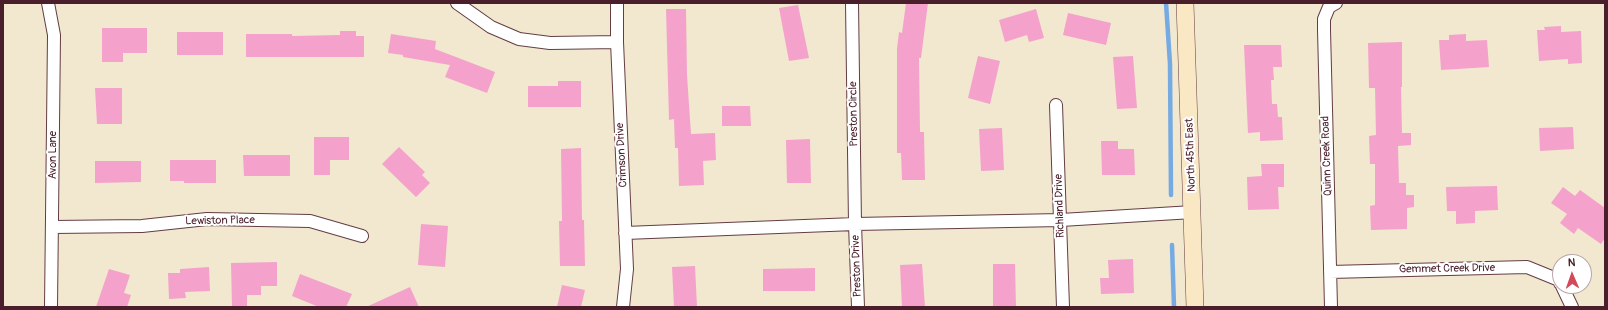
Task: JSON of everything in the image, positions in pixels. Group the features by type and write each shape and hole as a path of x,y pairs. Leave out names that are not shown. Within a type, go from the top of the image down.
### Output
{"main road":[{"name":"North 45th East","path":"1186,3 1195,307"}],"street":[{"name":"Avon Lane","path":"48,3 54,35 51,307"},
{"path":"457,3 492,27 519,39 550,43 616,42"},
{"name":"Crimson Drive","path":"617,3 616,42 627,268 623,307"},
{"name":"Preston Circle","path":"852,3 855,224"},
{"name":"Quinn Creek Road","path":"1331,307 1324,19 1332,5"},
{"name":"Richland Drive","path":"1056,105 1063,307"},
{"path":"626,233 855,224 1061,220 1193,212"},
{"name":"Lewiston Place","path":"53,227 142,226 207,219 310,221 362,236"},
{"name":"Preston Drive","path":"855,224 858,307"},
{"name":"Gemmet Creek Drive","path":"1330,272 1527,267 1552,277"},
{"path":"1566,294 1572,307"}],"building":[{"path":"906,3 928,3 921,58 919,58 920,132 924,132 925,180 902,180 901,153 897,153 897,49 899,32 902,33"},
{"path":"798,5 809,58 789,61 779,8"},
{"path":"666,9 686,9 687,75 691,134 715,133 716,160 703,161 704,185 679,186 678,148 675,148 674,119 669,120"},
{"path":"1036,9 1044,38 1029,42 1027,35 1005,42 999,20"},
{"path":"1068,13 1111,23 1106,45 1063,35"},
{"path":"1561,26 1561,32 1581,31 1582,63 1568,64 1568,59 1539,61 1537,30 1545,30 1544,27"},
{"path":"102,28 147,28 147,53 123,53 123,62 102,62"},
{"path":"340,31 356,31 356,36 364,36 364,57 246,57 246,34 292,34 292,36 340,35"},
{"path":"177,32 223,32 223,55 177,55"},
{"path":"391,34 436,41 435,49 495,72 487,93 445,77 450,65 388,53"},
{"path":"1466,34 1466,41 1487,40 1489,67 1441,70 1439,40 1449,40 1449,35"},
{"path":"1402,42 1402,133 1411,133 1411,145 1398,146 1399,183 1406,183 1406,195 1414,195 1414,207 1407,208 1407,229 1371,230 1370,206 1375,205 1375,164 1370,164 1369,136 1376,135 1375,88 1369,88 1368,43"},
{"path":"1244,45 1281,45 1282,67 1273,67 1274,80 1271,80 1272,104 1277,104 1278,117 1282,117 1283,140 1260,141 1260,132 1248,133"},
{"path":"978,56 1000,61 990,104 968,98"},
{"path":"1133,56 1137,108 1117,109 1113,57"},
{"path":"558,81 581,81 581,107 528,107 528,86 558,86"},
{"path":"95,88 122,88 122,124 97,124"},
{"path":"722,106 750,106 751,126 722,126"},
{"path":"1573,127 1574,149 1540,151 1539,128"},
{"path":"1002,128 1004,170 981,171 979,129"},
{"path":"314,137 349,137 349,160 330,160 330,175 314,175"},
{"path":"810,139 811,183 787,183 786,140"},
{"path":"1101,141 1118,141 1118,149 1134,149 1135,175 1102,175"},
{"path":"399,147 425,172 422,175 430,183 416,197 382,164"},
{"path":"581,148 582,220 584,220 585,266 560,266 559,221 562,221 561,149"},
{"path":"243,155 290,155 290,176 244,176"},
{"path":"170,160 216,160 216,183 184,183 184,181 170,181"},
{"path":"95,161 141,161 141,182 95,183"},
{"path":"1261,164 1284,164 1284,187 1278,187 1279,209 1248,210 1247,177 1262,176"},
{"path":"1497,186 1498,210 1475,211 1475,223 1456,224 1456,211 1447,211 1446,187"},
{"path":"1563,187 1575,196 1580,190 1605,208 1605,238 1601,244 1578,228 1574,234 1560,223 1567,214 1551,203"},
{"path":"421,224 448,226 445,267 418,265"},
{"path":"1133,259 1134,293 1101,294 1100,278 1109,278 1108,260"},
{"path":"277,262 277,286 261,286 261,295 247,295 247,307 232,307 231,263"},
{"path":"922,264 925,307 902,307 900,265"},
{"path":"993,264 1015,264 1016,307 993,307"},
{"path":"695,266 697,307 674,307 672,267"},
{"path":"209,267 210,291 185,292 186,298 169,299 168,273 180,273 180,269"},
{"path":"815,268 815,291 763,291 763,269"},
{"path":"109,269 130,275 124,293 131,295 127,307 96,307"},
{"path":"300,274 352,294 346,307 319,307 292,296"},
{"path":"562,285 585,290 581,307 557,307"},
{"path":"410,287 419,307 366,307"}],"waterway":[{"path":"1166,3 1170,64 1171,195"},
{"path":"1172,245 1174,307"}]}
